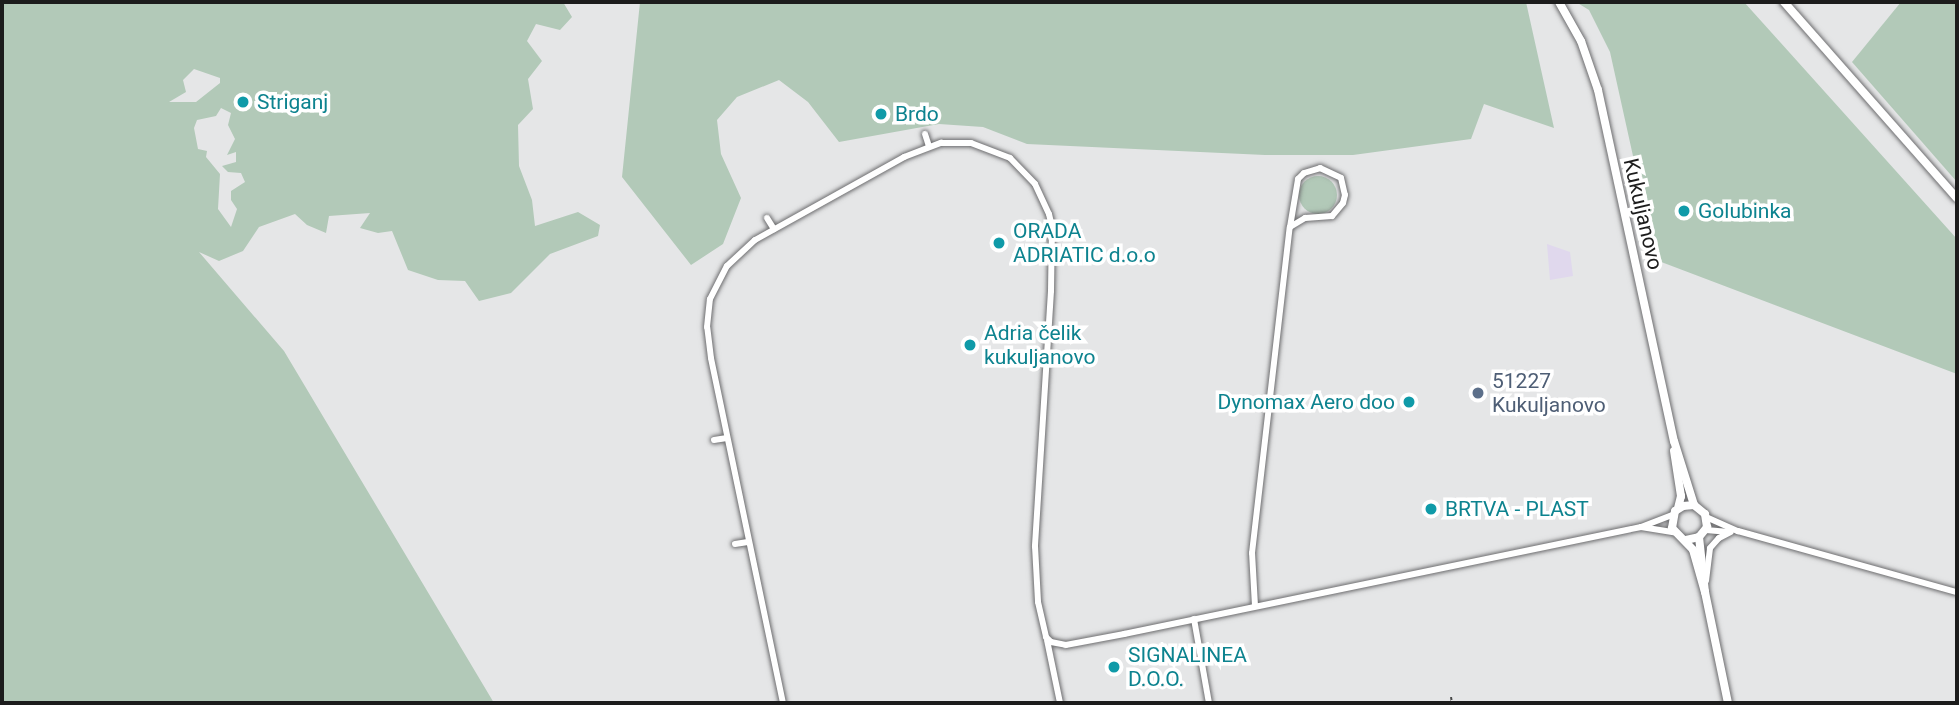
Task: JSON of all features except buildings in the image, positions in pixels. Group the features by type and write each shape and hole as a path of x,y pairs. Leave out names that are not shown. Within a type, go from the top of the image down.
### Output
{"main road":[{"name":"Kukuljanovo","path":"1559,2 1581,41 1598,90 1674,441 1681,496 1676,512 1675,533"},
{"path":"1784,2 1957,198"},
{"name":"Kukuljanovo","path":"1674,441 1694,505 1706,517"},
{"path":"1676,512 1694,505"},
{"path":"1705,592 1702,533 1706,517"},
{"path":"1675,533 1686,540 1692,550 1705,592 1728,703"},
{"path":"1686,540 1702,533"}],"street":[{"path":"925,134 929,146"},
{"path":"783,703 708,341 710,299 719,277 735,256 774,229 904,157 929,146 971,143 999,151 1028,174 1041,192 1052,227 1051,291 1035,546 1038,602 1060,703"},
{"path":"1255,606 1252,553 1290,228 1295,187 1304,173 1320,168 1341,178 1345,195 1339,211 1324,219 1305,218 1290,228"},
{"path":"767,218 774,229"},
{"path":"714,440 727,438"},
{"path":"1046,638 1051,642 1066,645 1641,527 1676,512"},
{"path":"1706,517 1734,532 1957,592"},
{"path":"1641,527 1662,528 1675,533"},
{"path":"1702,533 1734,532"},
{"path":"1706,582 1710,548 1719,538 1734,532"},
{"path":"735,544 748,542"},
{"path":"1194,619 1209,703"}],"shaded area":[{"path":"1547,244 1570,252 1573,276 1550,280"}],"green space":[{"path":"2,2 563,2 572,17 560,30 536,24 527,41 542,61 528,79 533,109 518,125 519,166 532,200 535,226 578,212 600,225 598,236 550,254 511,293 479,301 465,281 438,280 408,270 392,231 378,233 360,228 370,213 329,216 326,233 307,225 295,214 259,227 243,251 219,261 199,252 284,351 494,703 2,703","holes":["194,69 220,78 220,83 196,102 169,102 186,92 183,80","221,108 231,113 228,125 235,139 227,155 236,152 236,162 222,166 228,172 241,173 245,182 231,191 231,200 237,209 231,227 218,209 220,174 206,157 207,151 198,149 194,128 197,120 216,116"]},
{"path":"640,2 1526,2 1554,128 1484,104 1471,139 1353,155 1265,155 1027,144 983,127 939,124 839,142 808,102 779,80 737,97 717,120 721,154 741,198 723,244 691,265 622,177"},
{"path":"1576,2 1744,2 1957,239 1957,374 1656,260 1610,52 1589,10"},
{"path":"1901,2 1957,2 1957,182 1852,62"},
{"path":"1318,176 1331,182 1337,195 1331,208 1318,214 1305,208 1299,195 1305,182"}],"railway":[{"path":"1451,697 1452,703"}],"place":[{"name":"Striganj","path":"243,102"},
{"name":"Brdo","path":"881,114"},
{"name":"Golubinka","path":"1684,211"},
{"name":"ORADA ADRIATIC d.o.o","path":"999,243"},
{"name":"Adria čelik kukuljanovo","path":"970,345"},
{"name":"51227 Kukuljanovo","path":"1478,393"},
{"name":"Dynomax Aero doo","path":"1409,402"},
{"name":"BRTVA - PLAST","path":"1431,509"},
{"name":"SIGNALINEA D.O.O.","path":"1114,667"}]}
